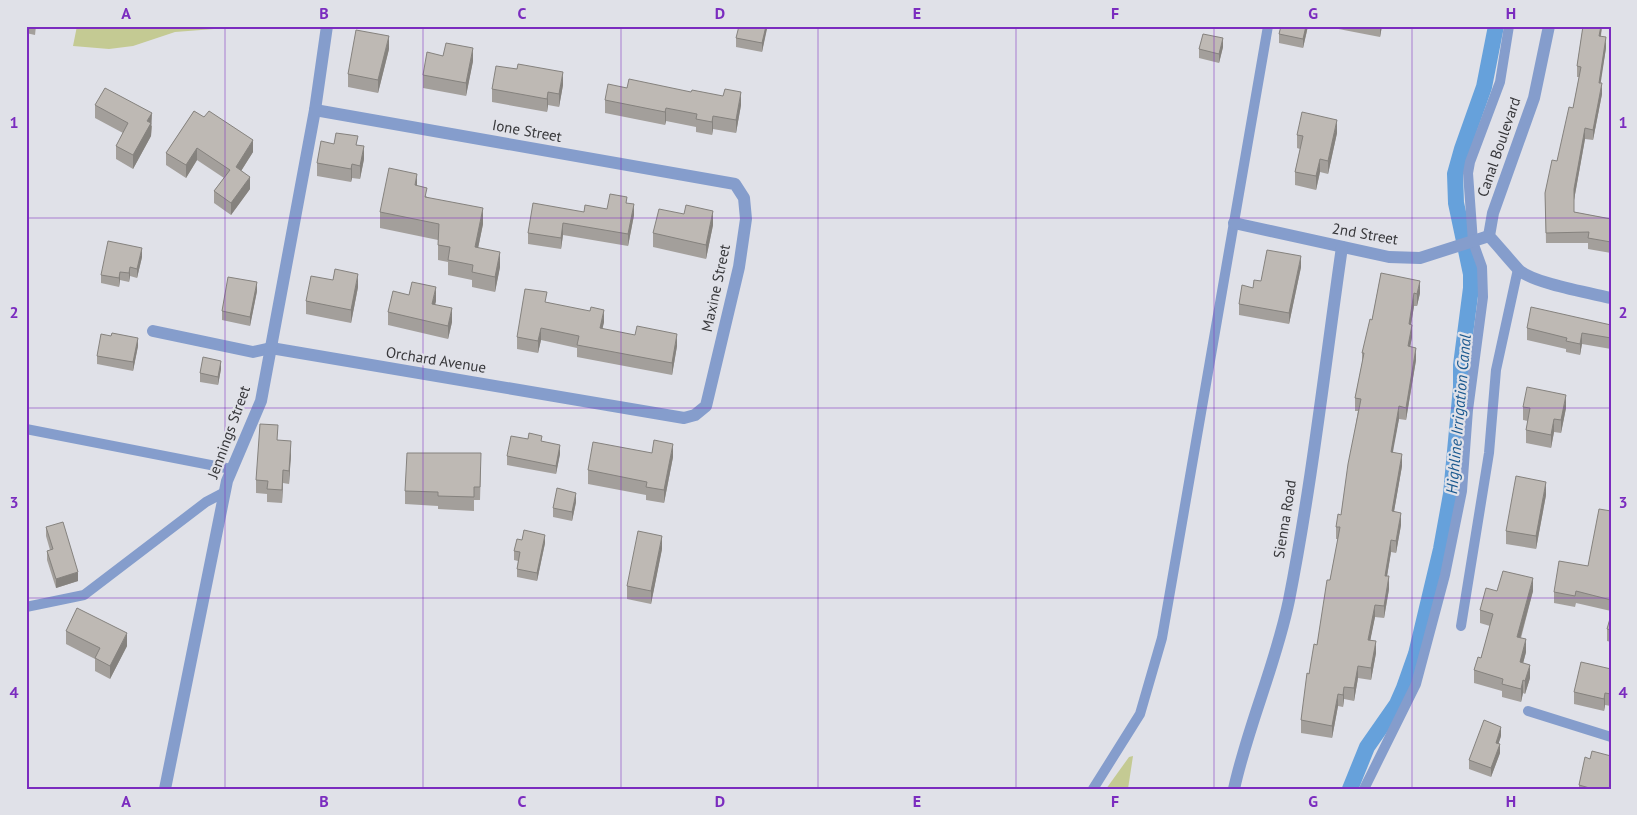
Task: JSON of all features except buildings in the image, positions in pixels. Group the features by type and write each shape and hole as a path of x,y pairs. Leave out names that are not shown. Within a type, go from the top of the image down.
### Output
{"street":[{"name":"Jennings Street","path":"165,789 206,596 225,492 231,469 252,427 261,402 314,110 327,26"},
{"name":"Canal Boulevard","path":"1489,236 1493,213 1534,98 1549,26"},
{"name":"Ione Street","path":"314,110 735,184"},
{"name":"Maxine Street","path":"708,401 739,267 746,219 742,193 735,184"},
{"name":"2nd Street","path":"1234,223 1389,257 1420,258 1451,250 1489,236"},
{"path":"1489,236 1518,269 1543,281 1611,298"},
{"name":"Sienna Road","path":"1234,789 1242,753 1263,696 1289,601 1342,247"},
{"name":"Orchard Avenue","path":"154,331 253,352 271,348 684,418 697,414 708,401"}],"lane":[{"path":"1093,789 1140,714 1162,638 1268,26"},
{"path":"1364,789 1416,684 1445,575 1462,491 1468,410 1483,297 1482,267 1473,242 1468,173 1470,162 1500,82 1509,26"},
{"path":"1461,626 1490,453 1496,370 1518,269"},
{"path":"26,429 231,469"},
{"path":"26,607 84,595 206,502 225,492"},
{"path":"1528,711 1611,737"}],"green space":[{"path":"77,26 253,26 175,32 133,46 109,49 73,46"},
{"path":"1133,756 1128,789 1106,789 1129,757"}],"waterway":[{"name":"Highline Irrigation Canal","path":"1350,789 1367,747 1397,704 1404,688 1416,654 1441,549 1451,494 1461,387 1461,365 1471,288 1471,274 1456,203 1455,174 1484,87 1496,26"}]}
